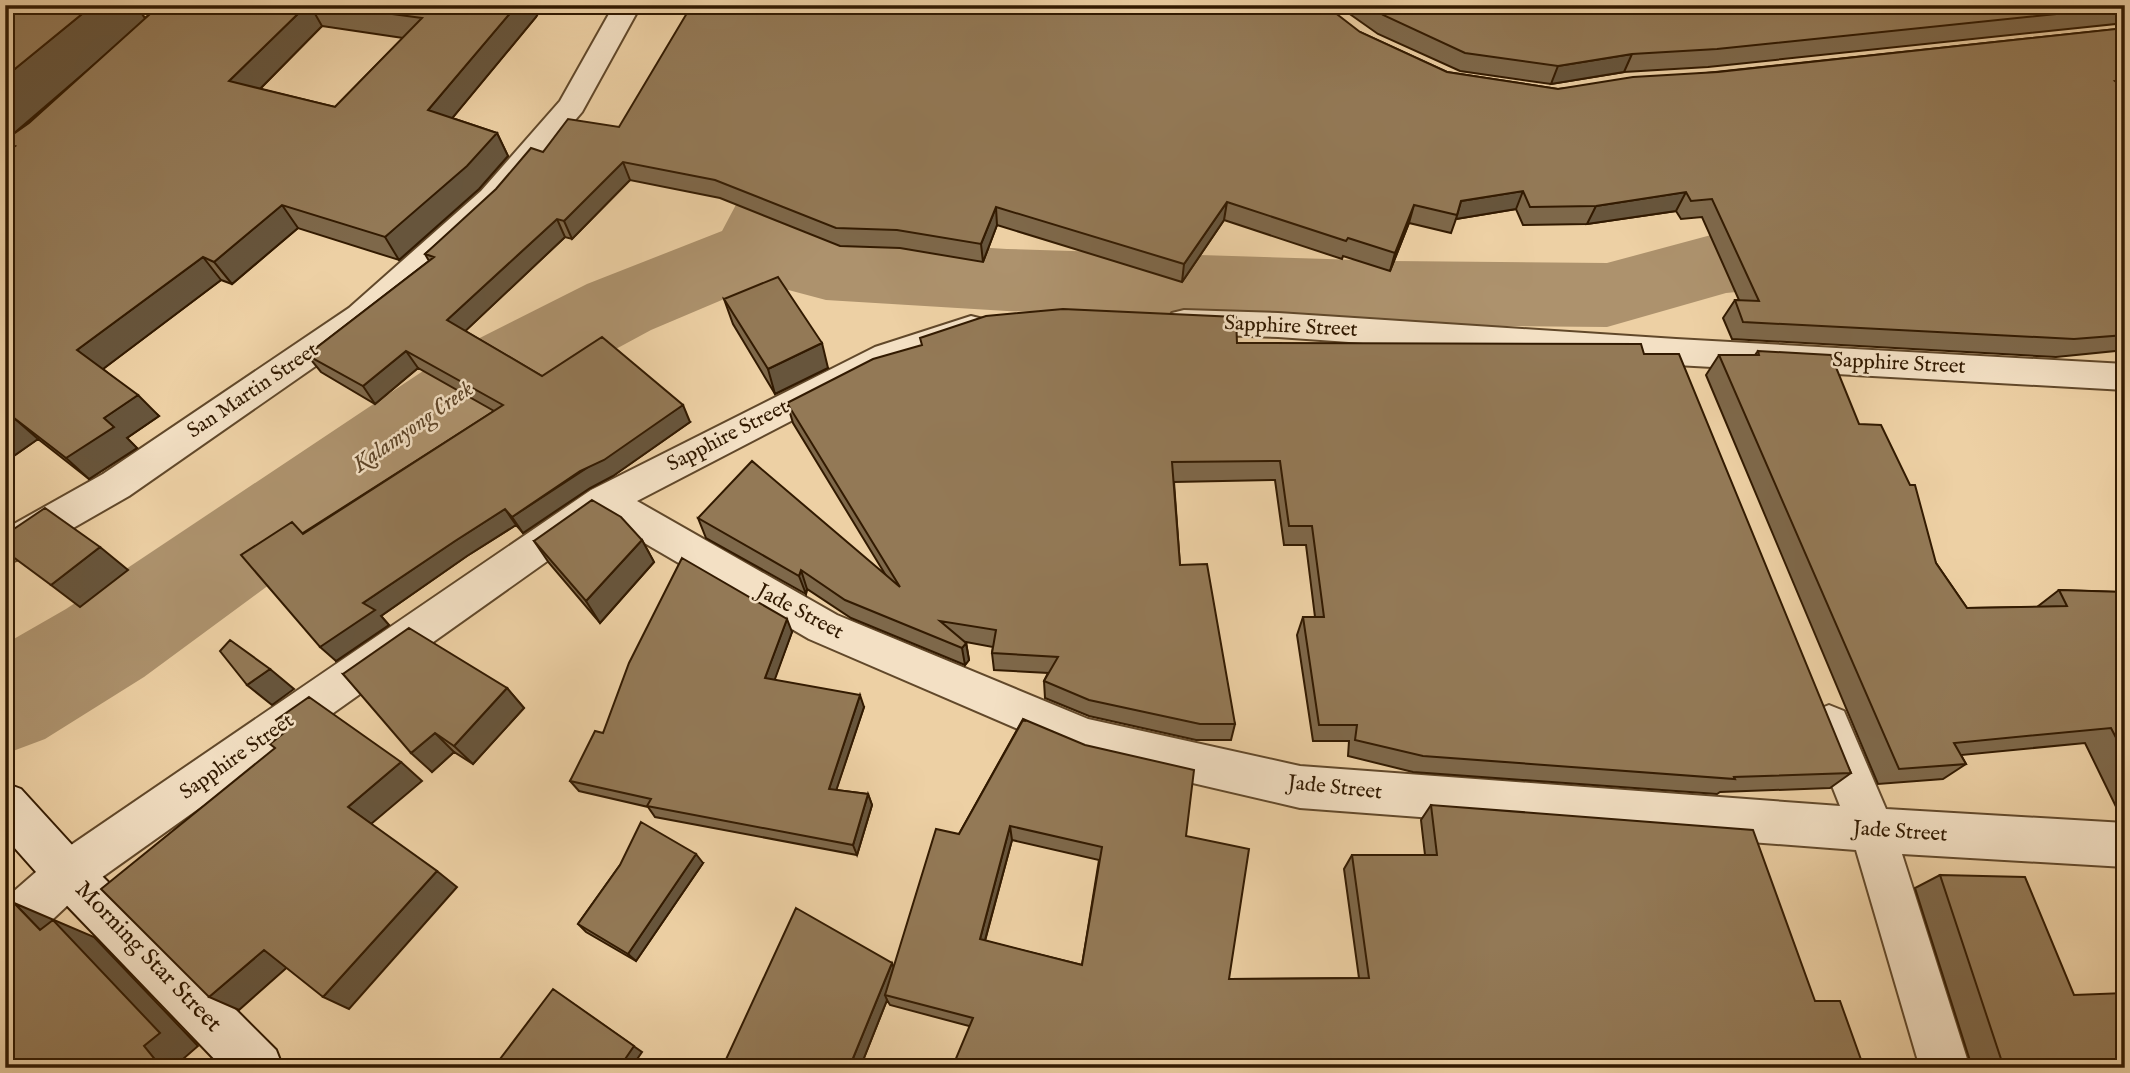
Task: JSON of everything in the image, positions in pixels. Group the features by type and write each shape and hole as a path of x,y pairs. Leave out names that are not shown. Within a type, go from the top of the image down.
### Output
{"street":[{"name":"San Martin Street","path":"5,548 116,485 361,317 492,198 572,106 628,5"},
{"name":"Sapphire Street","path":"5,931 68,874 604,501 887,356 931,339 1000,321"},
{"name":"Sapphire Street","path":"1157,321 1278,325 1676,352 2125,377"},
{"path":"1676,352 1692,391"},
{"name":"Jade Street","path":"604,501 823,627 1085,738 1300,787 1872,831 2125,845"},
{"path":"1814,688 1872,831 1945,1068"},
{"name":"Morning Star Street","path":"5,804 68,874 258,1068"}],"building":[{"path":"5,5 93,5 5,77"},
{"path":"160,5 307,5 229,81 335,107 422,18 325,5 517,5 428,110 497,133 467,166 385,237 282,205 214,262 203,257 77,350 138,395 104,418 114,427 66,458 14,418 5,424 5,218 9,215 5,214 5,153 15,146 5,143 5,140 29,123"},
{"path":"752,5 1325,5 1360,32 1447,72 1558,89 1633,77 1718,72 2125,28 2125,79 2115,81 2125,89 2125,335 2074,339 1743,322 1735,300 1759,301 1712,199 1691,201 1686,192 1596,206 1530,207 1523,191 1461,201 1457,215 1414,205 1395,253 1348,238 1346,241 1227,202 1184,264 996,207 981,244 897,230 836,228 715,180 623,162 564,221 557,219 447,320 542,376 602,337 683,405 604,460 580,471 512,517 505,509 455,541 363,603 375,610 320,647 241,555 292,522 303,534 503,405 406,351 363,386 307,355 434,257 425,254 496,189 531,148 543,152 568,119 619,127 690,8 748,14"},
{"path":"1368,5 2125,7 1717,49 1632,54 1558,66 1465,53 1383,15"},
{"path":"778,277 822,343 768,369 724,299"},
{"path":"1063,309 1236,317 1237,343 1641,344 1644,354 1679,354 1851,773 1734,777 1735,779 1423,756 1355,740 1357,725 1319,725 1303,617 1324,617 1312,526 1289,526 1280,461 1172,462 1180,565 1207,564 1235,724 1200,724 1089,700 1044,681 1058,657 992,653 996,630 940,621 966,643 962,648 845,600 801,570 799,576 698,518 752,461 900,587 787,403 873,359 922,345 920,338 986,316"},
{"path":"1758,351 1831,355 1859,424 1881,425 1910,485 1915,485 1936,563 1967,608 2067,606 2059,590 2125,592 2125,755 2111,728 1954,743 1966,764 1899,769 1719,355 1759,355"},
{"path":"592,500 621,517 642,540 586,601 534,541"},
{"path":"45,508 100,547 51,585 5,551 5,535"},
{"path":"682,558 787,619 765,678 860,695 829,789 868,794 853,845 647,806 651,799 570,781 595,731 603,733 629,663"},
{"path":"409,628 507,688 454,746 435,733 411,753 343,674"},
{"path":"230,640 270,669 247,685 220,651"},
{"path":"309,697 401,762 348,807 437,871 323,997 264,950 209,997 101,889 275,748 270,744 285,732 276,720"},
{"path":"1023,719 1085,745 1194,770 1186,836 1249,849 1229,979 1369,978 1352,855 1437,855 1431,805 1753,830 1815,1001 1840,1001 1864,1068 952,1068 973,1018 885,995 936,829 959,834 1023,720 1026,721","holes":["1010,826 1102,847 1082,965 980,939"]},
{"path":"641,822 696,854 628,954 578,924 620,865"},
{"path":"1940,875 2025,877 2074,995 2125,993 2125,1068 1989,1068 1987,1062 1998,1062 2001,1059"},
{"path":"14,903 40,930 53,920 160,1033 144,1046 162,1068 5,1068 5,910"},
{"path":"796,908 892,963 849,1068 722,1068"},
{"path":"553,989 634,1046 619,1068 494,1067"}],"waterway":[{"name":"Kalamyong Creek","path":"756,251 780,196 878,5"},
{"path":"756,251 826,269 1007,280 1393,293 1607,295 1726,262 1813,256 1850,251 1862,246"},
{"name":"Kalamyong Creek","path":"5,703 105,643 483,378 619,307 756,251"}]}
